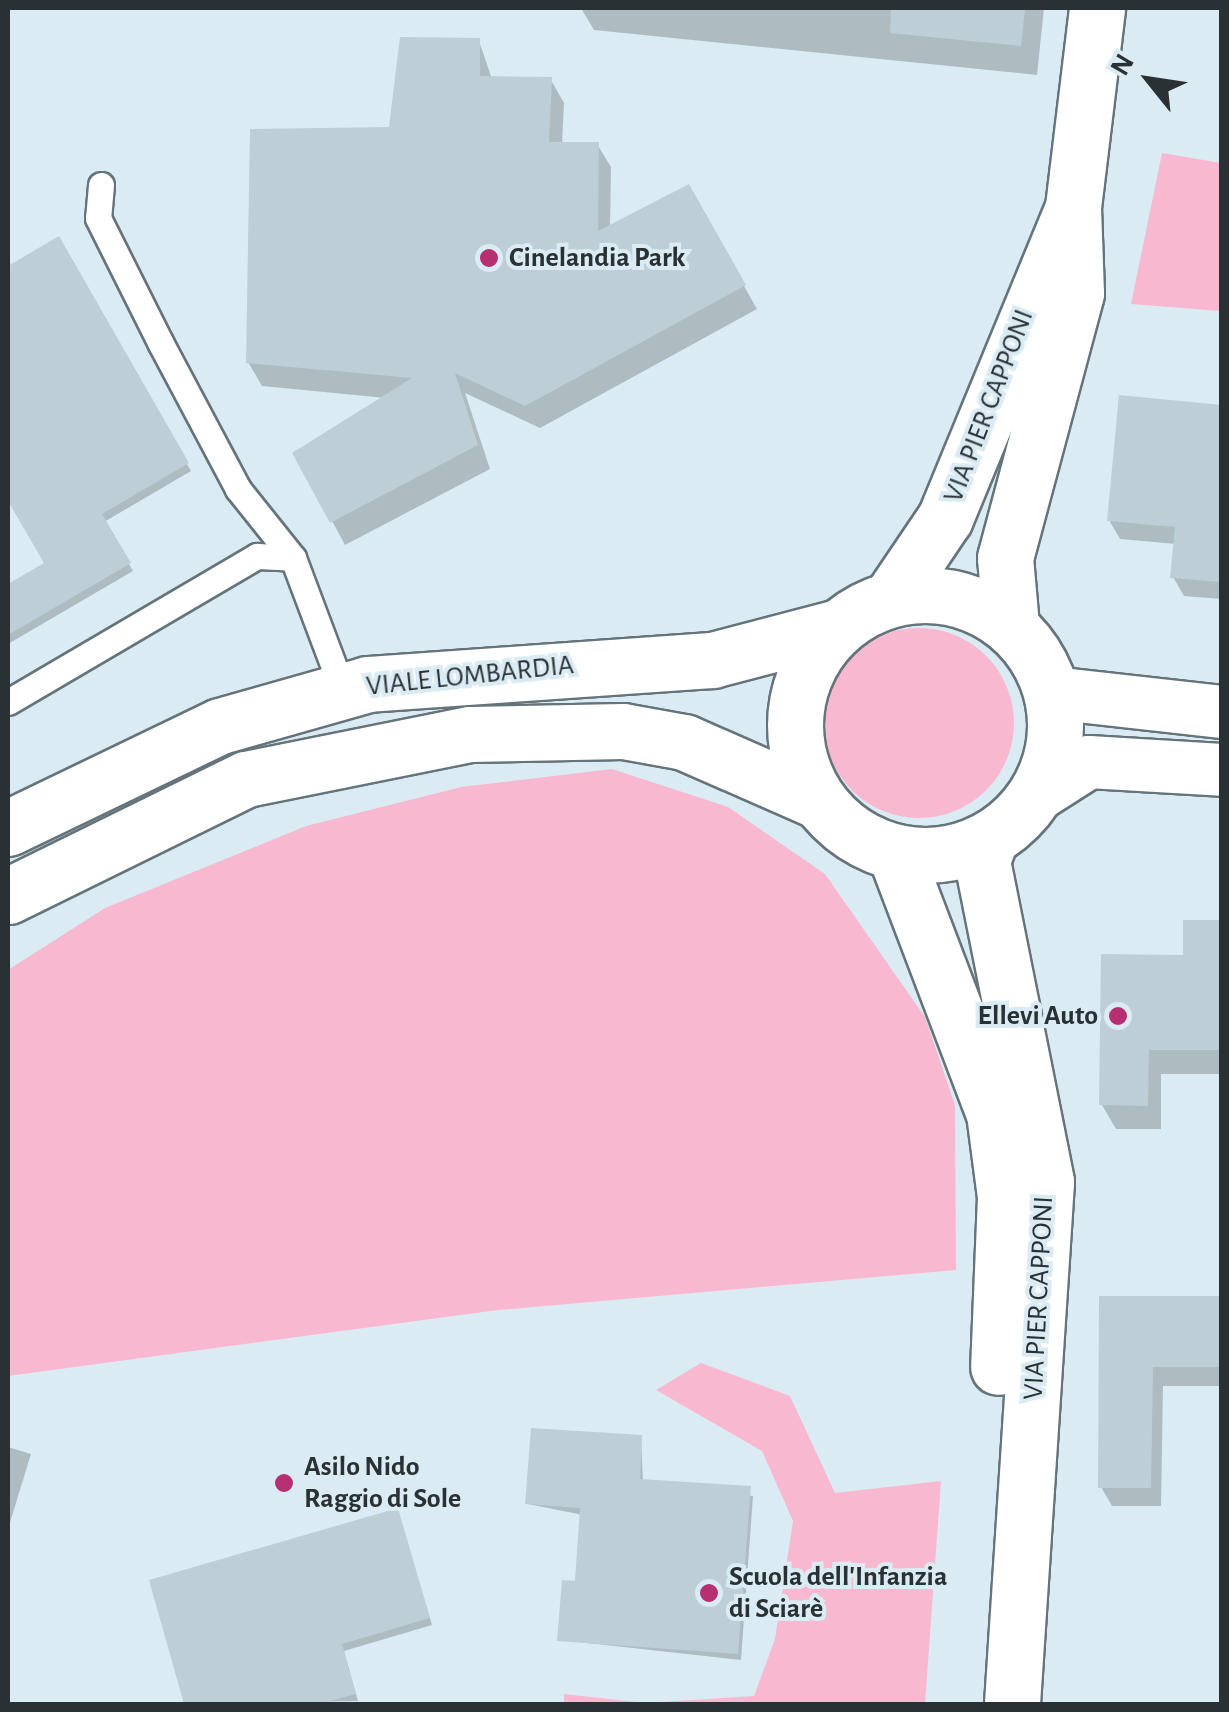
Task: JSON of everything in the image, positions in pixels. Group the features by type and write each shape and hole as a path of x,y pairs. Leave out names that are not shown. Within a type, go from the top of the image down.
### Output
{"main road":[{"name":"VIA PIER CAPPONI","path":"1011,626 1005,558 1076,292 1074,207 1097,8"},
{"name":"VIA PIER CAPPONI","path":"892,598 946,518 1074,207"},
{"path":"942,594 1011,626 1052,693 1052,747 1034,797 990,839 944,855 895,853 851,834 816,800 797,757 794,709 808,664 838,627 892,598 942,594"},
{"name":"VIALE LOMBARDIA","path":"8,828 220,726 342,691 712,660 838,627"},
{"name":"VIALE LOMBARDIA","path":"8,896 246,779 470,734 623,731 684,742 816,800"},
{"name":"VIA PIER CAPPONI","path":"990,839 982,861 1046,1182 1012,1704"},
{"name":"VIA PIER CAPPONI","path":"895,853 986,1080 1005,1196 976,1704"}],"street":[{"path":"1052,693 1222,712"},
{"path":"1034,797 1089,762 1222,770"}],"lane":[{"path":"100,185 98,218 238,489 293,558 342,691"},
{"path":"8,702 257,556 293,558"}],"shaded area":[{"path":"1162,153 1221,163 1221,311 1131,304"},
{"path":"919,628 955,635 986,656 1007,687 1014,723 1007,759 986,790 955,811 919,818 883,811 852,790 831,759 824,723 831,687 852,656 883,635"},
{"path":"612,769 728,807 825,874 925,1017 955,1105 956,1270 498,1310 8,1376 8,970 105,908 306,826 461,787"},
{"path":"701,1363 790,1396 835,1493 941,1481 925,1704 564,1704 564,1694 645,1703 754,1696 775,1639 793,1521 762,1451 656,1390"}],"building":[{"path":"891,8 1025,8 1021,46 890,33"},
{"name":"Cinelandia Park","path":"400,37 480,38 480,76 552,77 549,142 599,142 598,231 689,184 746,285 525,406 455,373 478,445 330,523 292,453 412,378 246,363 250,129 389,127"},
{"path":"59,236 189,463 102,514 131,563 8,635 8,584 44,563 8,501 8,266"},
{"path":"1119,395 1222,405 1222,582 1170,578 1175,527 1107,521"},
{"path":"1183,920 1222,920 1222,1050 1149,1050 1148,1106 1099,1105 1101,954 1183,955"},
{"path":"1099,1296 1222,1296 1222,1367 1153,1367 1151,1488 1098,1488"},
{"path":"531,1428 642,1435 640,1479 751,1486 738,1654 557,1641 562,1580 575,1581 580,1508 525,1504"},
{"path":"398,1508 430,1618 342,1644 356,1694 319,1704 184,1704 149,1580"}],"place":[{"name":"Cinelandia Park","path":"489,258"},
{"name":"Ellevi Auto","path":"1118,1016"},
{"name":"Asilo Nido Raggio di Sole","path":"284,1483"},
{"name":"Scuola dell'Infanzia di Sciarè","path":"709,1593"}]}
